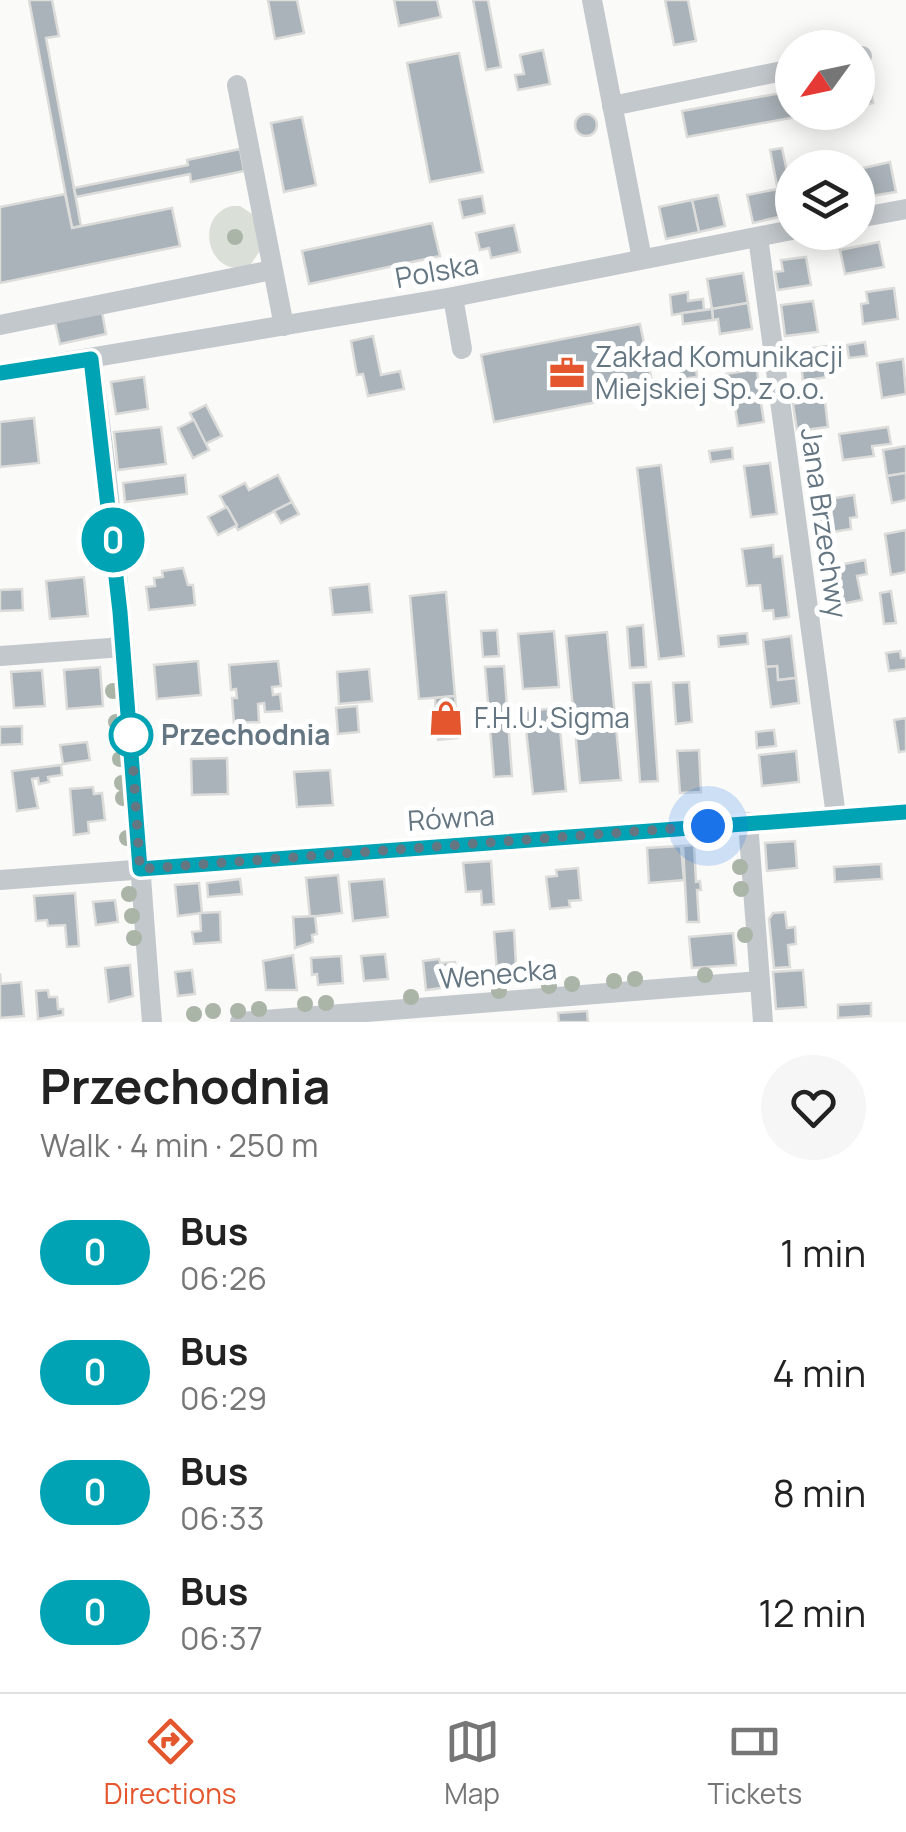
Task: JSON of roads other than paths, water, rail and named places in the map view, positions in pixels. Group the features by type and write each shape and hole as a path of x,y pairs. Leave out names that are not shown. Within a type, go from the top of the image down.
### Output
{"street":[{"path":"592,0 642,259"},
{"path":"612,106 775,73"},
{"path":"236,85 284,326"},
{"path":"875,217 905,215"},
{"name":"Polska","path":"0,374 453,297 775,234"},
{"name":"Jana Brzechwy","path":"758,237 836,816"},
{"path":"0,326 272,270"},
{"path":"453,297 462,349"},
{"path":"91,359 123,647 152,1022"},
{"path":"0,656 123,647"},
{"name":"Równa","path":"0,880 906,812"},
{"path":"748,822 763,1022"},
{"name":"Wenecka","path":"240,1022 760,981"}],"place":[{"name":"Zakład Komunikacji Miejskiej Sp. z o.o.","path":"567,373"},
{"name":"F.H.U. Sigma","path":"446,718"},
{"name":"Przechodnia","path":"131,735"}]}
